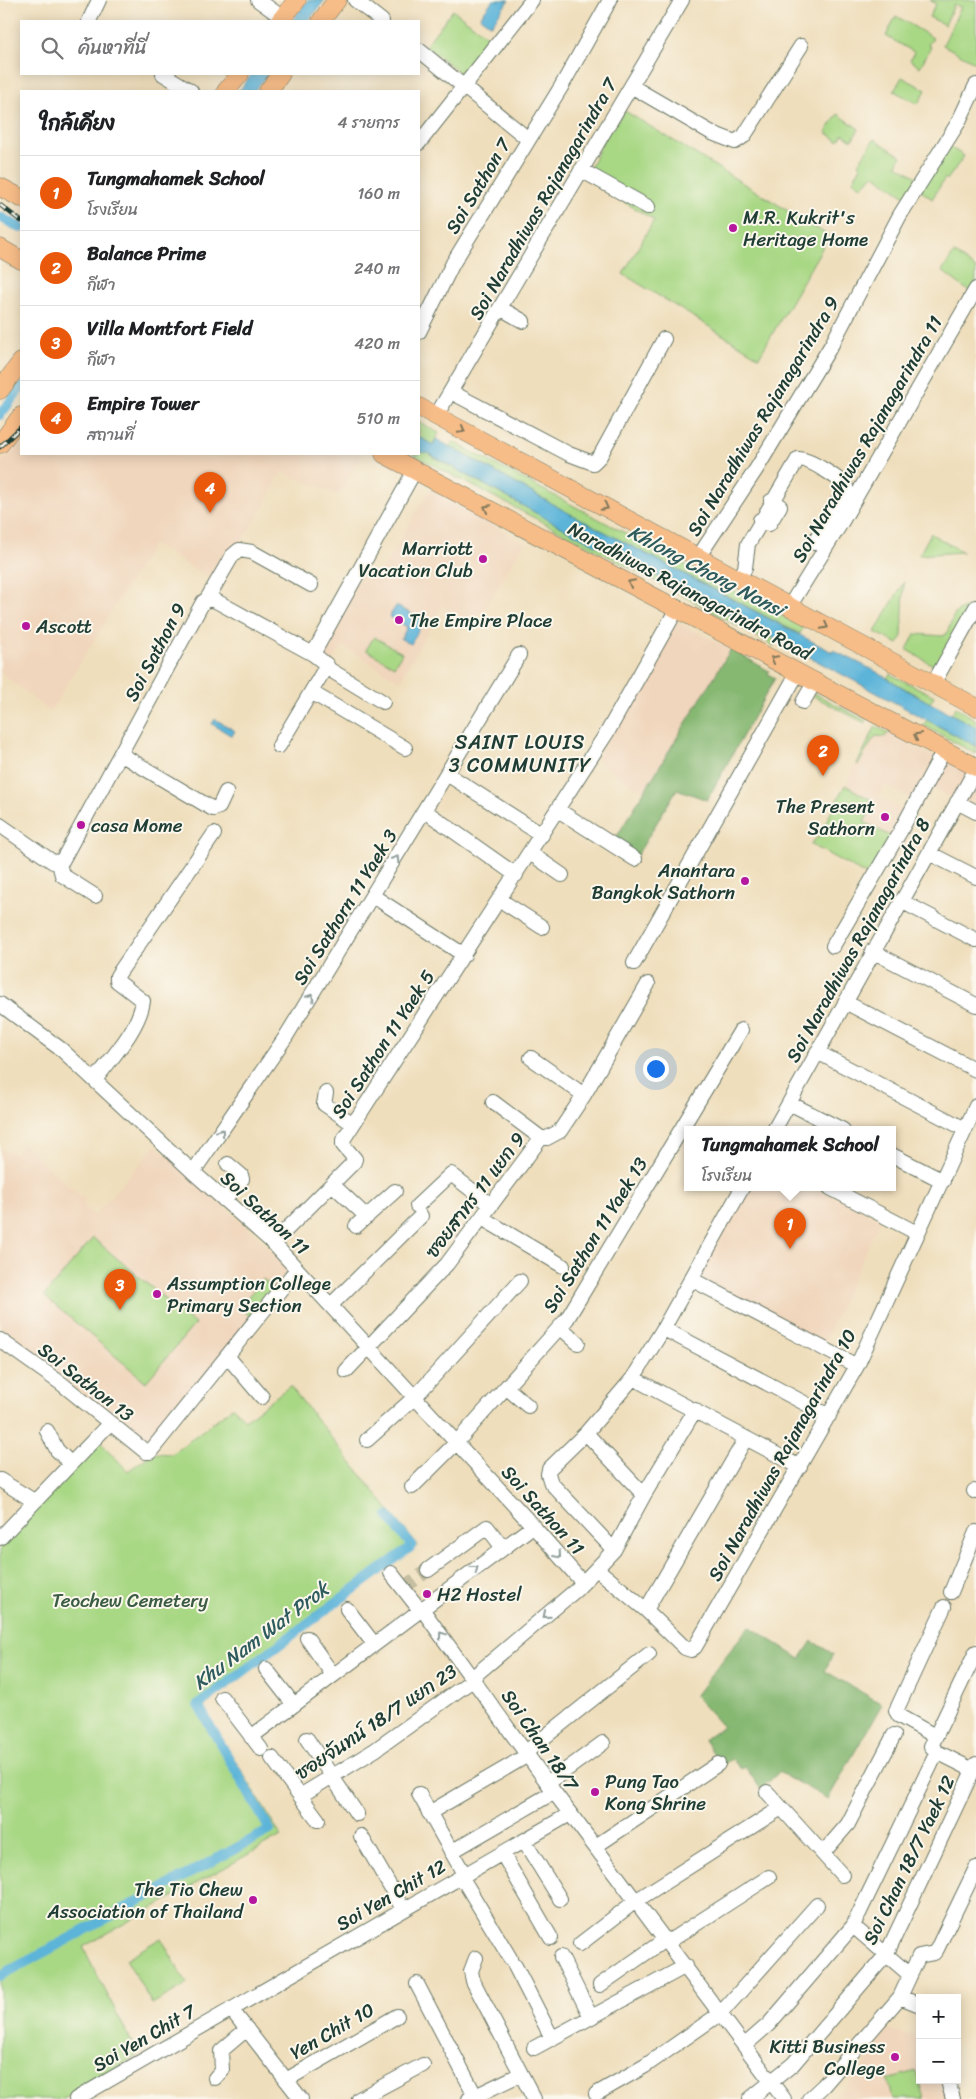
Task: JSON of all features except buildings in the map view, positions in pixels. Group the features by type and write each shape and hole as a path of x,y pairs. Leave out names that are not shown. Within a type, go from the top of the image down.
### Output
{"main road":[{"path":"282,19 297,0"},
{"path":"322,20 337,0"},
{"path":"227,90 239,75"},
{"path":"269,90 280,75"},
{"path":"0,187 20,197"},
{"path":"0,248 20,259"},
{"path":"0,390 20,363"},
{"name":"Naradhiwas Rajanagarindra Road","path":"420,408 699,556 789,607 933,684 974,701"},
{"path":"0,444 20,417"},
{"name":"Naradhiwas Rajanagarindra Road","path":"386,455 678,608 976,768"}],"street":[{"path":"90,20 100,0"},
{"path":"258,0 282,19"},
{"path":"355,0 381,20"},
{"path":"420,142 532,0"},
{"name":"Soi Sathon 7","path":"420,330 453,263 528,139 562,87 610,0"},
{"name":"Soi Naradhiwas Rajanagarindra 7","path":"436,416 682,0"},
{"path":"631,86 712,133 735,142 744,136 801,46"},
{"name":"Soi Sathon 7","path":"420,51 528,139"},
{"path":"165,75 189,90"},
{"name":"Soi Naradhiwas Rajanagarindra 9","path":"699,556 762,460 832,344 900,215 958,122 976,84"},
{"path":"581,170 648,207"},
{"name":"Soi Naradhiwas Rajanagarindra 11","path":"789,607 846,515 976,289"},
{"path":"500,308 523,321"},
{"path":"451,392 569,454 593,463 600,456 664,339"},
{"path":"739,579 745,568 748,544 771,501 798,459 806,460 844,484 845,491 814,543"},
{"path":"313,654 416,470"},
{"path":"208,599 232,556 239,550 252,552 311,585"},
{"name":"Soi Sathon 9","path":"59,863 122,756 203,602 208,599 216,601 313,654 326,664 327,668 384,702"},
{"path":"933,684 976,606"},
{"name":"Soi Sathon 11 Yaek 5","path":"273,1244 354,1162 354,1157 342,1143 353,1124 500,900 618,715 678,608"},
{"name":"Soi Sathorn 11 Yaek 3","path":"193,1172 285,1038 519,655"},
{"path":"280,746 327,668"},
{"path":"634,963 798,672"},
{"path":"803,702 815,681"},
{"path":"311,692 405,748"},
{"path":"833,946 901,830 944,750"},
{"path":"122,756 213,809 219,807 226,792"},
{"name":"Soi Naradhiwas Rajanagarindra 8","path":"776,1126 872,951 976,768"},
{"path":"447,774 542,835"},
{"path":"957,802 976,812"},
{"path":"558,810 635,859"},
{"path":"425,811 516,875"},
{"path":"0,825 54,862 59,863 62,875 94,896"},
{"path":"95,1080 131,1029 144,1001 117,981 117,976 214,834"},
{"path":"530,853 562,875"},
{"path":"929,853 976,877"},
{"path":"373,896 464,955"},
{"path":"500,900 542,927"},
{"path":"901,900 976,940"},
{"path":"872,951 976,1005"},
{"name":"ซอยสาทร 11 แยก 9","path":"346,1370 442,1270 541,1138 547,1138 560,1131 584,1095 648,984"},
{"path":"845,1002 976,1070"},
{"name":"Soi Sathon 11","path":"0,1004 62,1050 273,1244 533,1526 583,1584"},
{"name":"Soi Sathon 11 Yaek 13","path":"412,1487 507,1388 560,1327 591,1282 741,1030"},
{"path":"817,1052 965,1129"},
{"path":"531,1058 584,1095"},
{"path":"326,1094 324,1104 353,1124"},
{"path":"493,1102 541,1138"},
{"path":"789,1103 835,1126"},
{"name":"Soi Naradhiwas Rajanagarindra 10","path":"598,1570 646,1610 685,1648 691,1650 695,1647 857,1366 976,1106"},
{"path":"896,1157 943,1181"},
{"path":"224,1200 242,1179 241,1175 228,1164"},
{"path":"331,1305 451,1174 491,1205"},
{"path":"332,1184 362,1222 395,1191"},
{"path":"614,1550 551,1483 548,1474 553,1464 586,1434 633,1378 664,1329 740,1191"},
{"path":"836,1191 917,1233"},
{"path":"482,1218 563,1266"},
{"path":"262,1396 228,1357 298,1269"},
{"path":"691,1279 857,1366"},
{"path":"368,1440 414,1397 520,1281"},
{"path":"560,1327 578,1343"},
{"path":"664,1329 829,1416"},
{"name":"Soi Sathon 13","path":"0,1340 62,1384 109,1424 146,1452 150,1452 228,1357"},
{"path":"633,1378 800,1467"},
{"path":"507,1388 528,1406"},
{"name":"ซอยจันทน์ 18/7 แยก 23","path":"300,1796 374,1750 473,1678 598,1570 614,1550 644,1495 696,1410"},
{"path":"0,1538 109,1424"},
{"path":"48,1431 58,1450 71,1464"},
{"path":"586,1434 644,1495"},
{"path":"646,1610 746,1438"},
{"path":"0,1480 34,1501"},
{"path":"251,1737 533,1526"},
{"path":"428,1570 486,1527 503,1548"},
{"path":"951,1592 976,1532"},
{"name":"Soi Chan 18/7","path":"391,1573 473,1678 570,1814 722,2013 784,2099"},
{"path":"935,1736 902,1718 896,1711 944,1607"},
{"path":"347,1609 374,1644"},
{"path":"307,1638 333,1675"},
{"path":"975,1767 937,1752 931,1746 976,1652"},
{"path":"429,1813 527,1753 649,1654"},
{"path":"266,1669 294,1704"},
{"path":"222,1698 261,1749"},
{"path":"823,1853 848,1824 894,1735"},
{"path":"307,1739 356,1814"},
{"path":"451,1852 551,1787 603,1743"},
{"path":"745,2045 769,2024 853,1926 937,1752"},
{"path":"272,1758 318,1820"},
{"path":"596,1846 718,1764"},
{"name":"Soi Chan 18/7 Yaek 12","path":"750,2099 773,2083 799,2058 886,1955 975,1767"},
{"path":"767,1792 842,1875"},
{"path":"419,1794 552,2038"},
{"path":"580,1944 637,1900 781,1808"},
{"name":"Soi Yen Chit 12","path":"231,2009 570,1814"},
{"path":"361,1836 403,1910"},
{"path":"524,1841 560,1899"},
{"path":"502,1853 551,1938"},
{"path":"809,2099 823,2086 900,1997 919,1956 934,1953 937,1949 971,1891 976,1868"},
{"path":"600,1985 667,1940 769,1877"},
{"path":"596,2094 645,2066 722,2013 817,1905"},
{"path":"853,1926 910,1975"},
{"path":"561,1957 591,2017"},
{"path":"476,1958 471,1975 534,2099"},
{"path":"534,2048 686,1966"},
{"path":"417,1984 474,2098 521,2074"},
{"path":"900,1997 916,2003"},
{"path":"231,2009 301,2099"},
{"name":"Soi Yen Chit 7","path":"76,2099 231,2009"},
{"name":"Yen Chit 10","path":"286,2080 397,2016"},
{"path":"215,2078 222,2070 221,2051 247,2029"},
{"path":"359,2099 423,2065"},
{"path":"949,2084 953,2099"}],"shaded area":[{"path":"20,437 20,455 362,455 338,495 282,472 256,520 213,580 153,544 50,712 2,673 0,674 0,464"},
{"path":"430,490 524,543 475,625 442,606 400,681 343,646 330,663 316,654 362,574 376,579"},
{"path":"676,622 731,649 644,792 596,760"},
{"path":"876,726 936,758 912,800 884,785 878,797 907,812 892,837 863,822 875,802 845,785"},
{"path":"946,757 976,772 976,811 929,786"},
{"name":"Assumption College Primary Section","path":"23,1145 86,1201 83,1205 94,1216 156,1145 293,1270 147,1448 0,1327 0,1149 16,1154"},
{"path":"745,1191 824,1191 880,1220 823,1344 697,1278"},
{"name":"Kitti Business College","path":"886,2029 916,2037 916,2084 944,2084 948,2099 832,2099 859,2075"}],"green space":[{"path":"930,0 976,0 976,63 943,45 961,7 954,5 945,25 929,17 936,4"},
{"path":"453,10 490,38 462,74 425,46"},
{"path":"896,16 933,38 928,45 931,47 920,67 910,60 914,52 886,36"},
{"path":"902,77 926,90 918,104 894,91"},
{"name":"M.R. Kukrit's Heritage Home","path":"625,111 829,236 759,357 623,274 654,220 585,178 605,137"},
{"path":"838,114 859,129 852,140 843,134 838,141 826,132"},
{"path":"874,139 901,156 897,165 920,179 908,198 873,174 862,187 853,180 861,167 858,164"},
{"path":"947,145 964,156 947,180 945,178 932,199 920,190"},
{"path":"954,253 976,269 976,282 970,292 942,271"},
{"path":"420,423 439,433 428,453 431,456 776,641 774,646 682,595 414,455 420,455"},
{"path":"453,442 803,627 800,634 561,509 450,446"},
{"path":"931,534 963,552 919,555"},
{"path":"904,582 902,636 898,644 875,632"},
{"path":"973,606 938,668 907,650 915,634 944,636 955,614 964,608"},
{"path":"374,637 402,653 394,666 366,650"},
{"path":"731,649 769,671 768,674 775,678 707,800 677,789 636,857 614,841"},
{"path":"890,674 934,696 930,703 887,678"},
{"path":"814,693 867,721 865,723 813,696"},
{"path":"956,707 976,720 976,727 951,714"},
{"path":"927,720 976,746 976,754 923,725"},
{"path":"876,726 889,733 884,737 877,736 874,738 858,765 857,764"},
{"path":"845,785 875,802 864,822 892,837 868,876 810,844 819,836"},
{"path":"93,1238 195,1324 146,1382 44,1296"},
{"path":"263,1279 276,1291 252,1318 239,1307"},
{"name":"Teochew Cemetery","path":"290,1386 418,1546 203,1707 281,1836 83,1947 138,2055 64,2099 0,2099 0,1542 98,1440 128,1471 153,1453 172,1454 233,1407 245,1420"},
{"path":"749,1626 800,1659 812,1641 833,1654 825,1671 882,1704 828,1799 779,1772 761,1789 745,1767 741,1769 732,1759 722,1765 704,1740 723,1727 695,1696"},
{"path":"161,1938 187,1984 152,2004 126,1959"},
{"path":"916,2071 916,2084 920,2084 924,2099 893,2099 888,2079"}],"water":[{"path":"308,0 325,0 309,20 293,20"},
{"path":"493,0 509,0 491,25 480,17"},
{"path":"251,75 267,75 255,90 240,90"},
{"path":"420,438 433,445 436,439 561,509 832,652 833,650 875,671 915,695 976,727 976,746 684,590 561,527 428,453 420,452"},
{"path":"396,606 424,620 411,644 401,639 407,627 389,617"},
{"path":"215,719 235,731 232,736 212,724"}],"waterway":[{"name":"Khlong Chong Nonsi","path":"0,217 20,227"},
{"path":"0,415 20,388"},
{"name":"Khu Nam Wat Prok","path":"0,1976 270,1830 198,1705 412,1546 388,1516"}],"tunnel":[{"path":"403,1588 428,1570"}],"railway":[{"path":"0,205 20,220"},
{"path":"0,447 20,428"}],"place":[{"name":"M.R. Kukrit's Heritage Home","path":"733,228"},
{"name":"Empire Tower","path":"210,513"},
{"name":"Marriott Vacation Club","path":"483,559"},
{"name":"The Empire Place","path":"399,620"},
{"name":"Ascott","path":"26,626"},
{"name":"Balance Prime","path":"823,776"},
{"name":"The Present Sathorn","path":"885,817"},
{"name":"casa Mome","path":"81,825"},
{"name":"Anantara Bangkok Sathorn","path":"745,881"},
{"name":"Tungmahamek School","path":"790,1249"},
{"name":"Assumption College Primary Section","path":"157,1294"},
{"name":"Villa Montfort Field","path":"120,1310"},
{"name":"H2 Hostel","path":"427,1594"},
{"name":"Pung Tao Kong Shrine","path":"595,1792"},
{"name":"The Tio Chew Association of Thailand","path":"253,1900"},
{"name":"Kitti Business College","path":"895,2057"}],"district":[{"name":"SAINT LOUIS 3 COMMUNITY","path":"520,754"}]}
